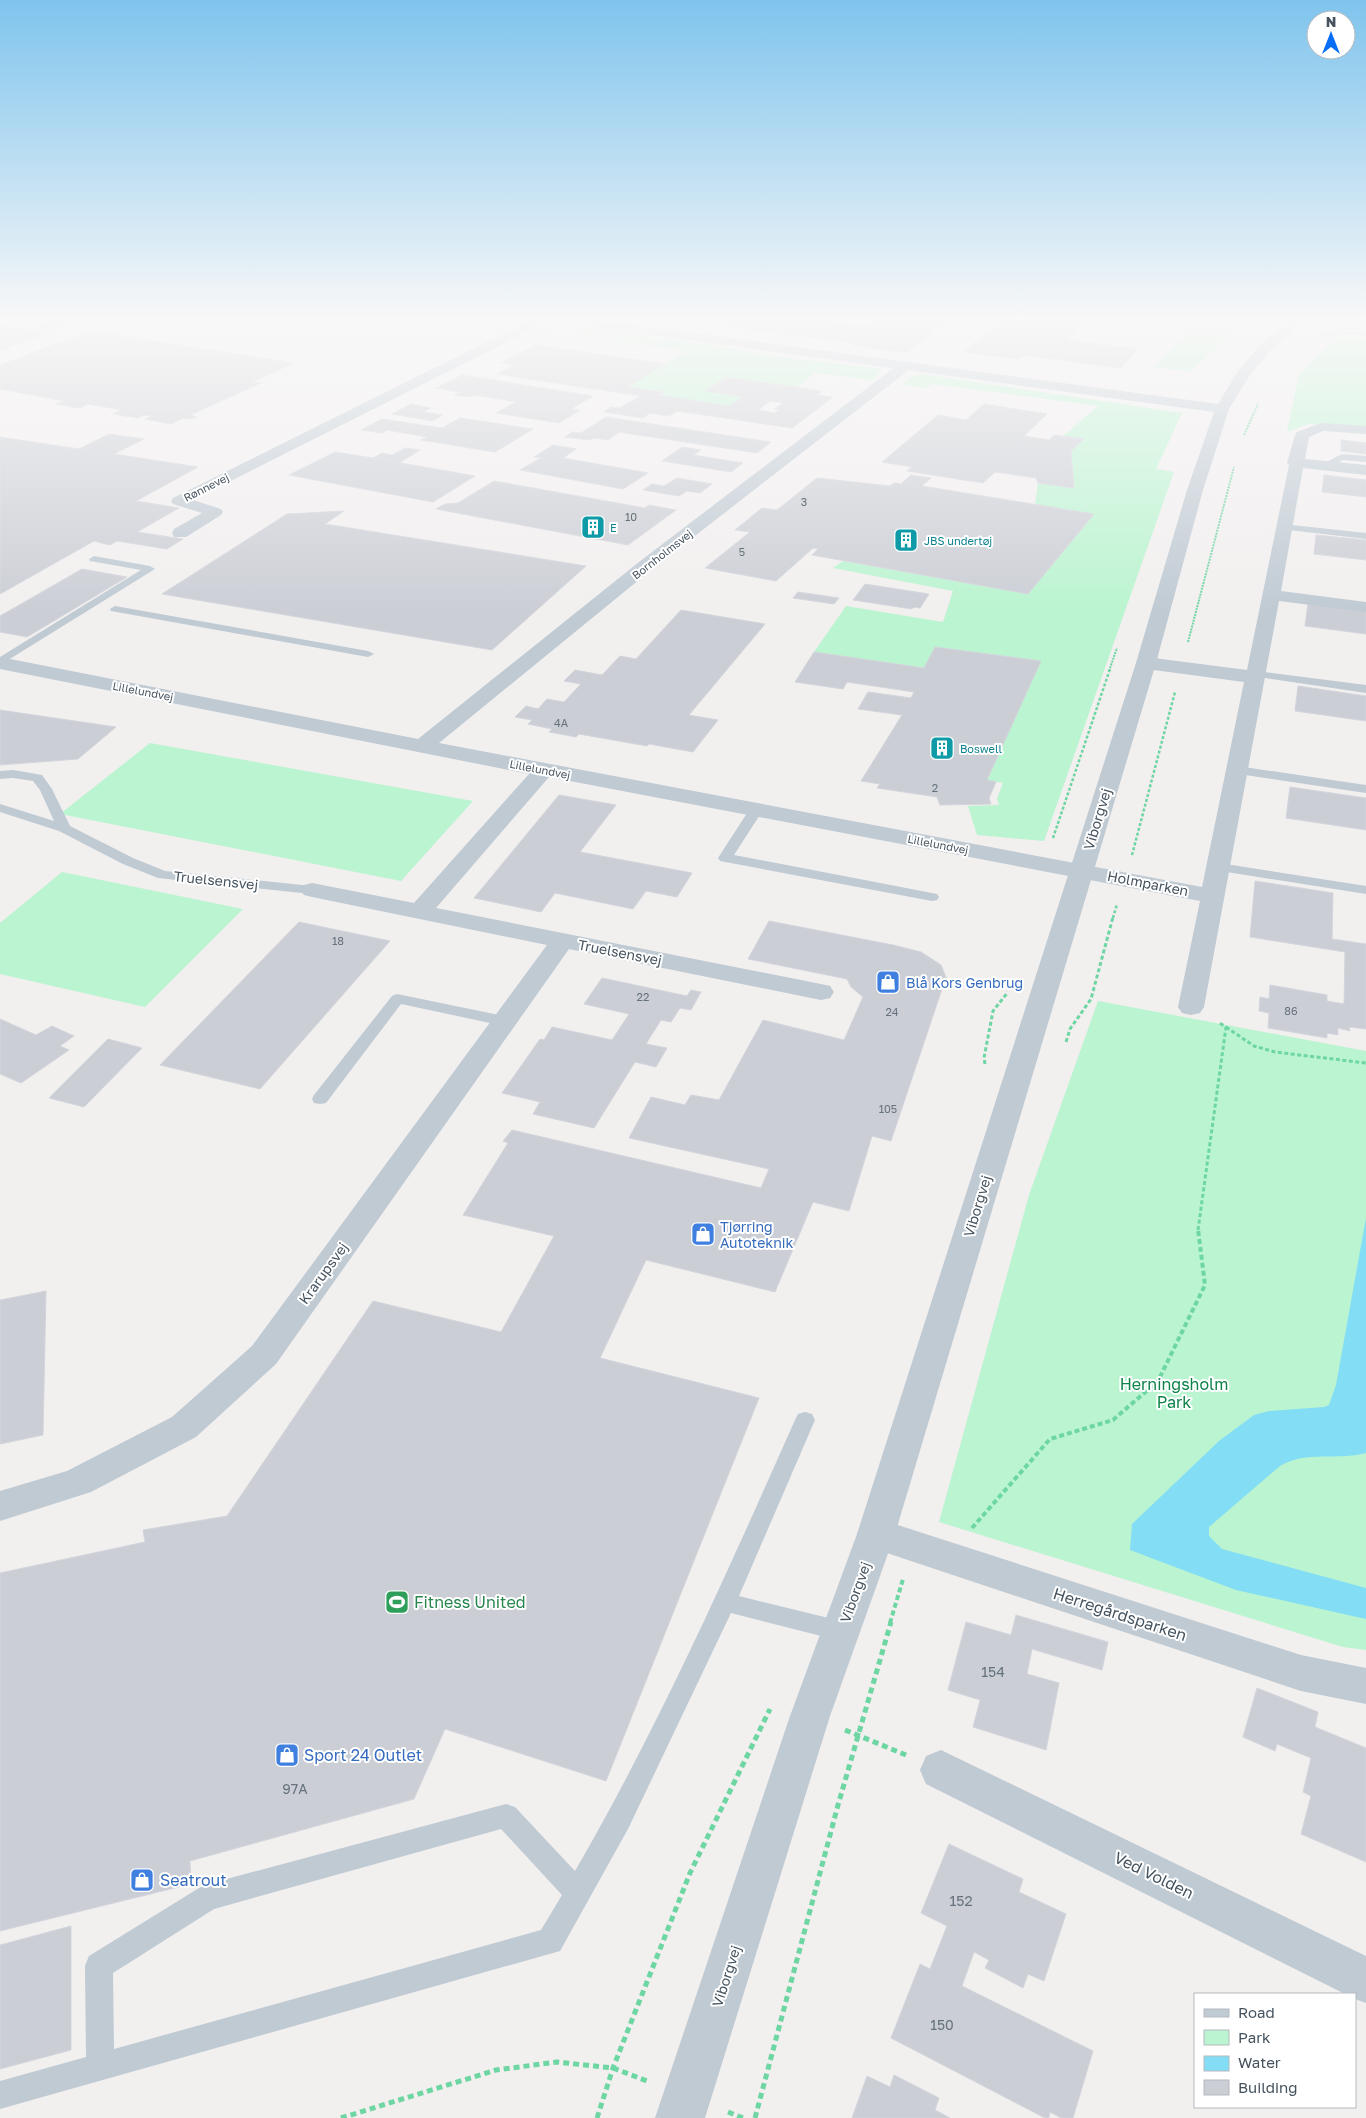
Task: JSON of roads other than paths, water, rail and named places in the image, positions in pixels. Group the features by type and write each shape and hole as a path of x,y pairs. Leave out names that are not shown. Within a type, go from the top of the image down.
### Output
{"street":[{"name":"Rønnevej","path":"180,533 215,512 179,501 347,417"},
{"name":"Bornholmsvej","path":"422,746 645,566 839,417"},
{"name":"Viborgvej","path":"684,2107 810,1716 876,1534 1146,662 1195,490 1234,417"},
{"path":"1191,1007 1214,896 1295,463 1302,435 1321,427 1366,430"},
{"path":"1295,463 1366,470"},
{"path":"1270,595 1366,607"},
{"path":"1146,662 1255,675"},
{"name":"Lillelundvej","path":"0,663 544,770 1081,871"},
{"path":"420,911 544,770"},
{"name":"Holmparken","path":"1081,871 1214,896"},
{"name":"Truelsensvej","path":"312,890 821,992"},
{"name":"Krarupsvej","path":"0,1506 78,1482 184,1427 264,1355 563,940"},
{"name":"Herregårdsparken","path":"876,1534 1301,1673 1366,1686"},
{"name":"Ved Volden","path":"941,1770 1366,1980"}],"lane":[{"path":"1324,466 1342,456 1366,459"},
{"path":"1283,527 1366,536"},
{"path":"0,663 150,568 94,559"},
{"path":"115,608 368,654"},
{"path":"1255,675 1366,689"},
{"path":"1237,770 1366,789"},
{"path":"0,775 13,774 37,778 46,789 64,828"},
{"name":"Truelsensvej","path":"0,808 64,828 128,861 163,874 312,890"},
{"path":"756,810 725,858 932,897"},
{"path":"1219,867 1366,890"},
{"path":"320,1098 397,999 504,1022"},
{"path":"0,2095 550,1941 619,1820 725,1602 805,1420"},
{"path":"725,1602 841,1631"},
{"path":"100,2067 99,1966 208,1897 506,1816 578,1893"}],"water":[{"path":"1366,1218 1366,1453 1301,1458 1280,1466 1209,1527 1209,1536 1222,1549 1366,1588 1366,1619 1236,1590 1130,1550 1132,1524 1219,1441 1254,1415 1269,1411 1329,1405 1336,1385"}],"place":[{"name":"E","path":"593,527"},
{"name":"JBS undertøj","path":"906,540"},
{"name":"Boswell","path":"942,748"},
{"name":"Blå Kors Genbrug","path":"888,982"},
{"name":"Tjørring Autoteknik","path":"703,1234"},
{"name":"Fitness United","path":"397,1602"},
{"name":"Sport 24 Outlet","path":"287,1755"},
{"name":"Seatrout","path":"142,1880"}],"park label":[{"name":"Herningsholm Park","path":"1174,1393"}]}
